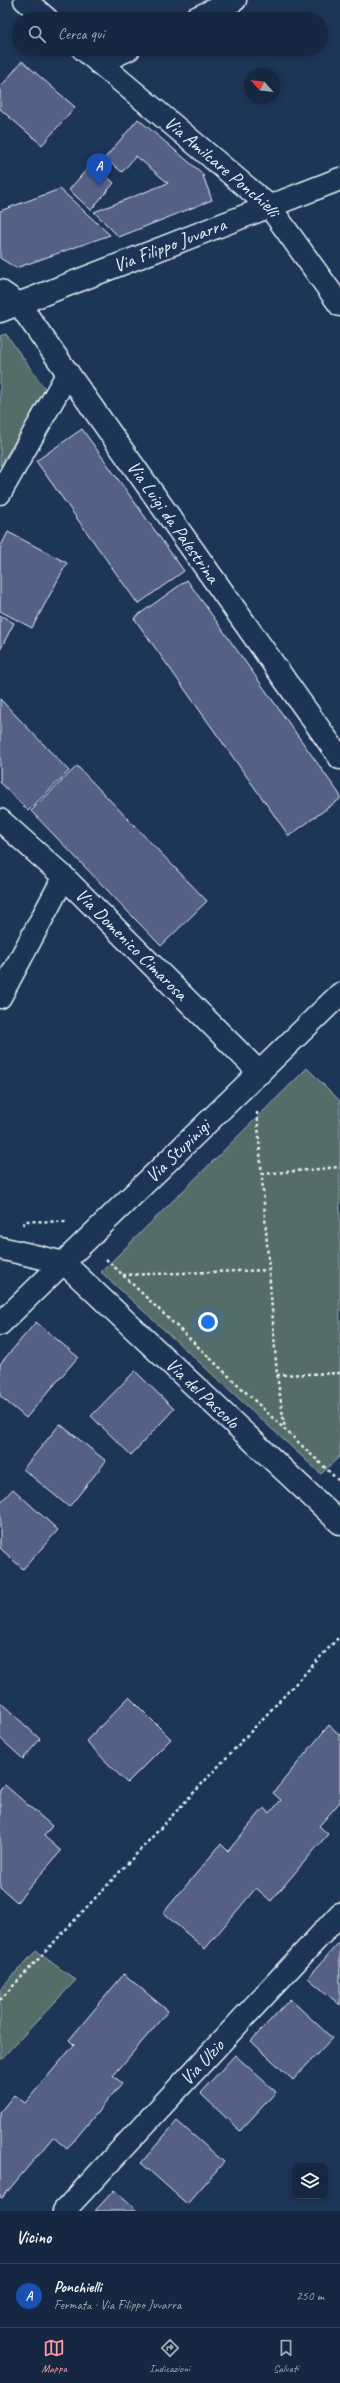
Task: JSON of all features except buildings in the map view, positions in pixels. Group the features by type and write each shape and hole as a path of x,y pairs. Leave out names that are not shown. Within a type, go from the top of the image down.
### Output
{"street":[{"path":"25,0 39,12"},
{"path":"209,12 235,0"},
{"name":"Via Amilcare Ponchielli","path":"91,56 269,206 340,305"},
{"name":"Via Filippo Juvarra","path":"10,307 340,179"},
{"name":"Via Luigi da Palestrina","path":"0,291 10,307 68,372 340,758"},
{"path":"0,493 68,372"},
{"name":"Via Domenico Cimarosa","path":"0,820 64,878 257,1076"},
{"path":"0,997 64,878"},
{"name":"Via Stupinigi","path":"0,1324 71,1270 257,1076 340,994"},
{"path":"0,1248 71,1270"},
{"name":"Via del Pascolo","path":"71,1270 340,1523"},
{"name":"Via Ulzio","path":"64,2211 340,1914"}],"path":[{"path":"257,1076 262,1174 277,1375 292,1478"},
{"path":"262,1174 340,1167"},
{"path":"71,1270 269,1270"},
{"path":"277,1375 340,1373"},
{"path":"0,2000 340,1636"}],"green space":[{"path":"6,334 46,390 0,466 0,336"},
{"path":"307,1068 340,1101 340,1456 321,1474 101,1272"},
{"path":"36,1951 76,1980 0,2060 0,1989"}],"place":[{"name":"Ponchielli","path":"99,186"}]}
